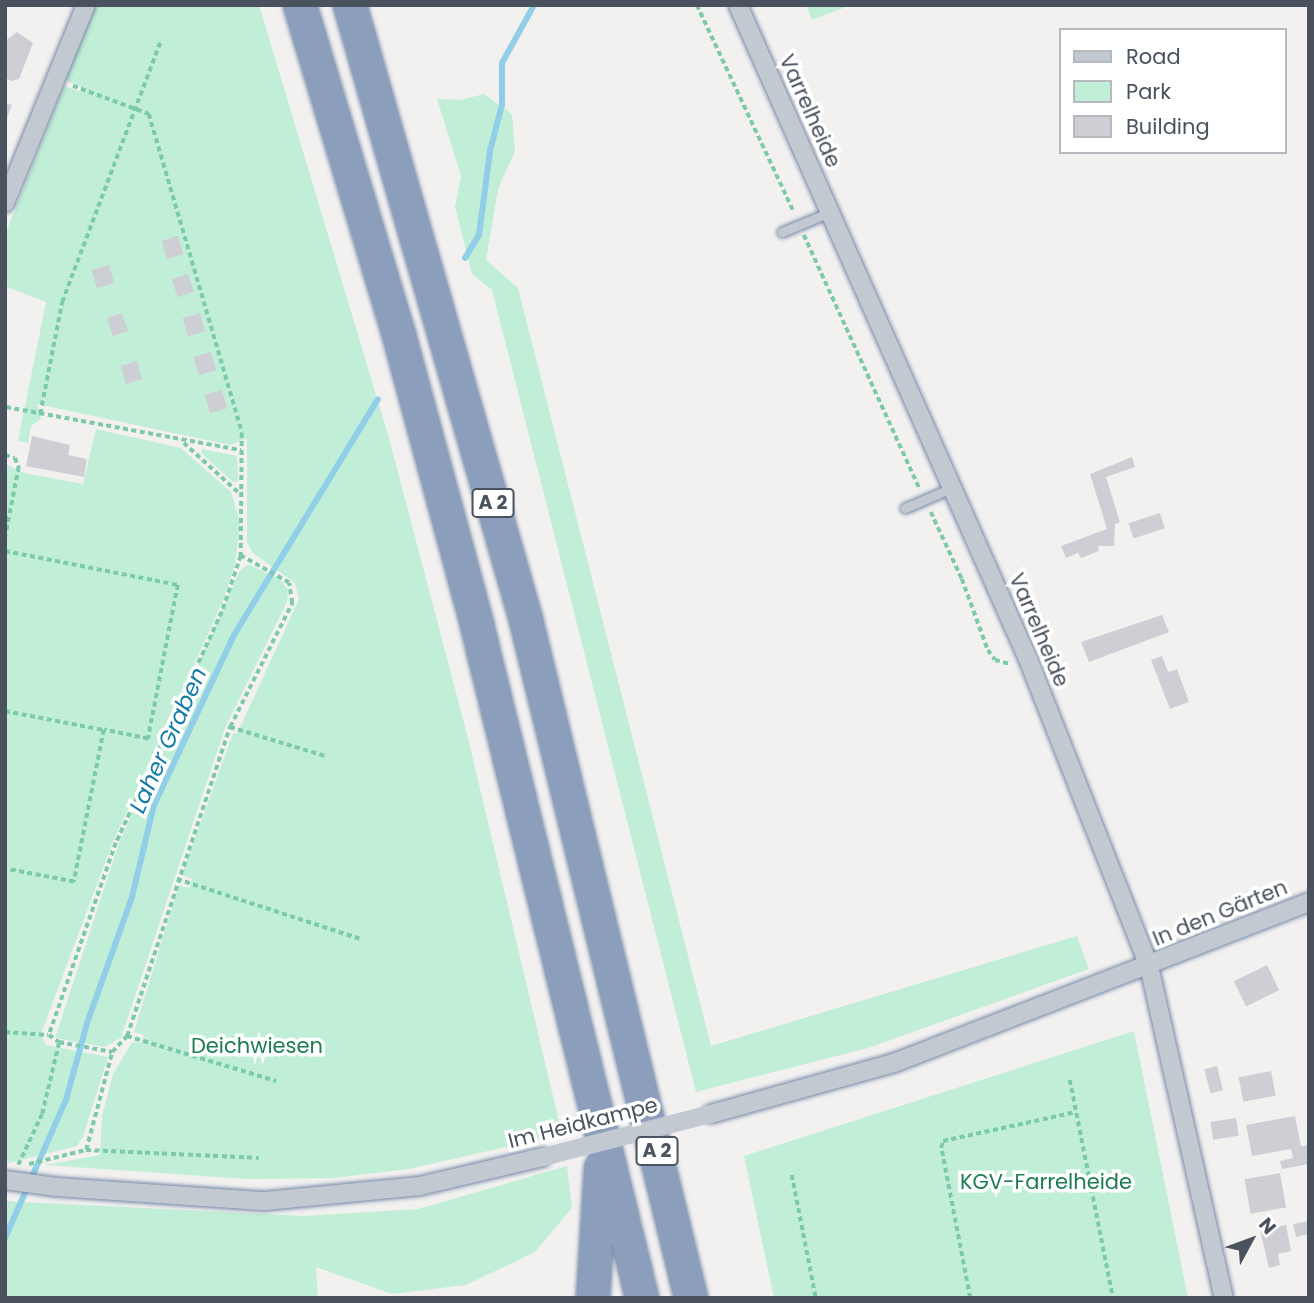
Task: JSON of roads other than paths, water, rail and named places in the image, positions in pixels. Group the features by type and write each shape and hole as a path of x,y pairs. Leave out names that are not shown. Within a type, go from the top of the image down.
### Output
{"highway":[{"name":"A 2","path":"300,5 403,348 602,1121 642,1298"},
{"name":"A 2","path":"350,5 525,616 691,1298"},
{"path":"593,1298 602,1121"}],"street":[{"path":"5,203 86,5"},
{"name":"Varrelheide","path":"737,5 954,487 1028,659 1149,966 1224,1298"},
{"name":"In den Gärten","path":"1149,966 1309,902"},
{"name":"Im Heidkampe","path":"11,1175 57,1187 265,1200 420,1186 711,1114 894,1063 1149,966"}],"lane":[{"path":"782,232 830,212"},
{"path":"905,508 954,487"}],"waterway":[{"name":"Laher Graben","path":"465,258 479,235 490,151 502,105 502,63 534,5"},
{"name":"Laher Graben","path":"5,1238 66,1100 87,1023 132,897 154,805 234,635 378,399"}],"park label":[{"name":"Deichwiesen","path":"257,1046"},
{"name":"KGV-Farrelheide","path":"1046,1182"}]}
